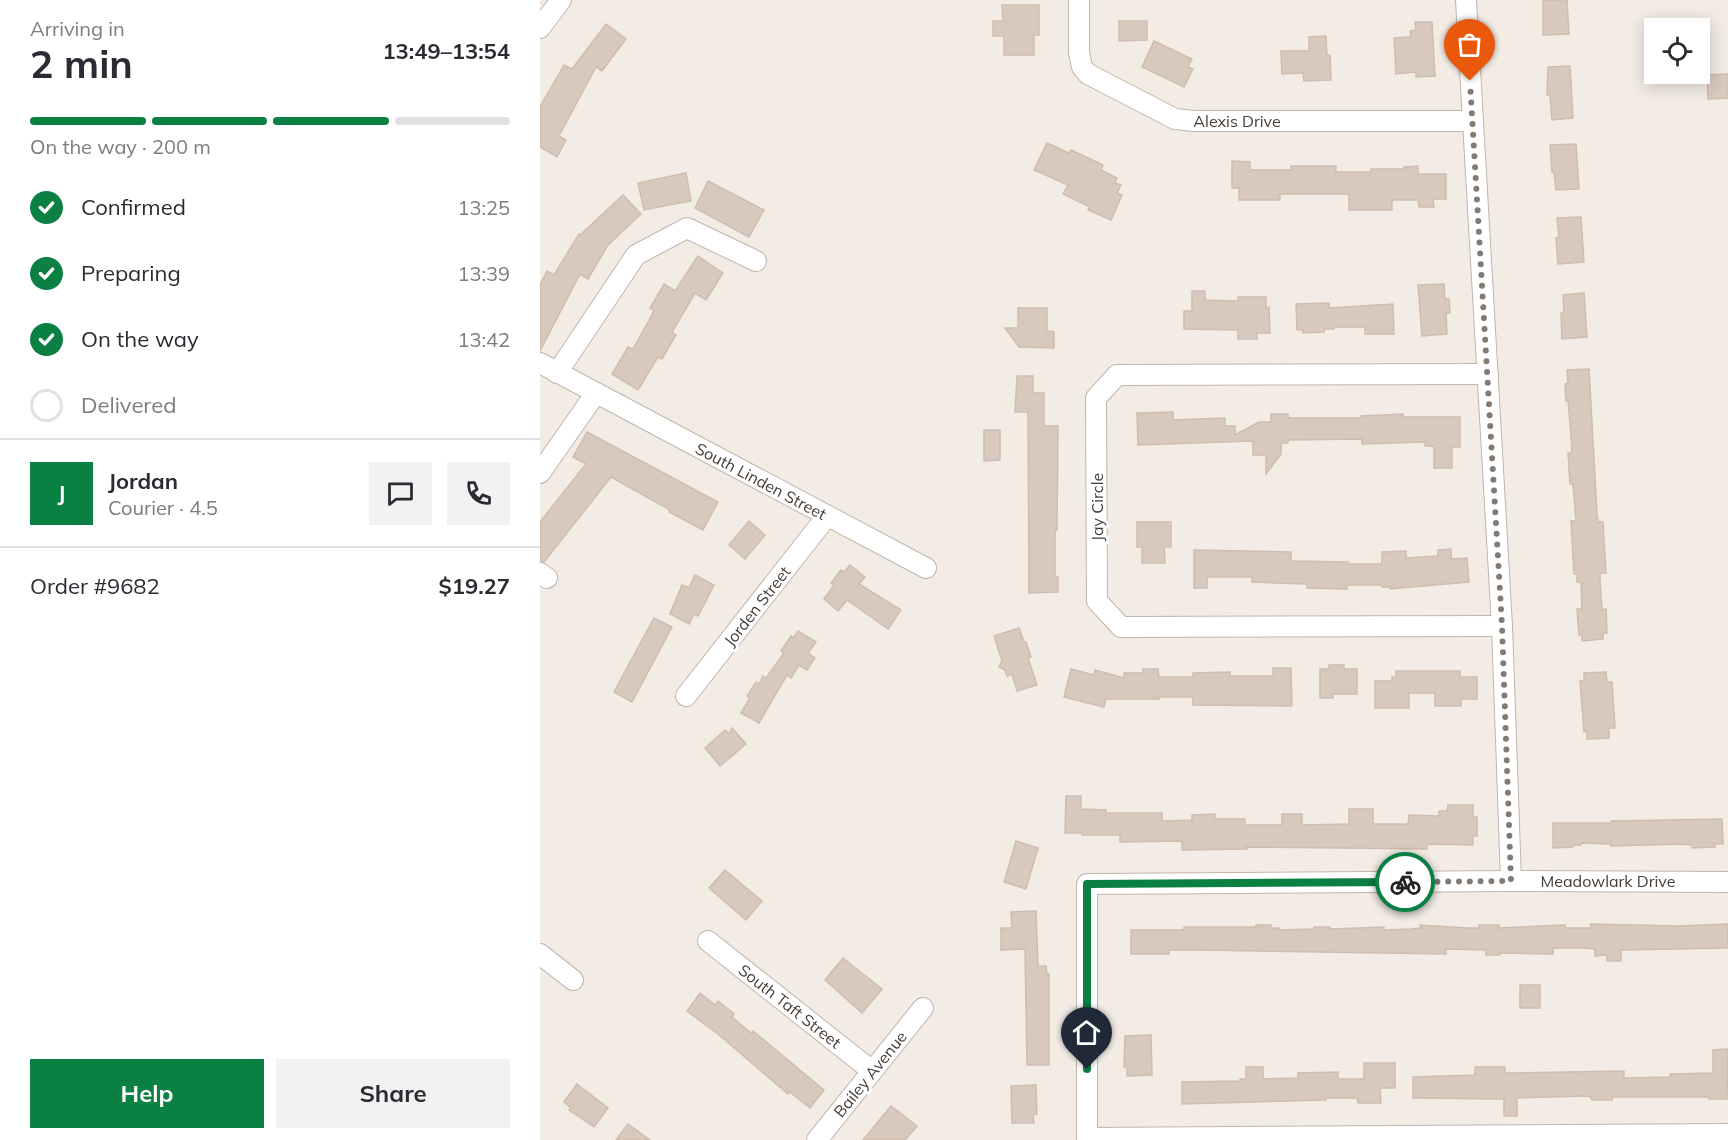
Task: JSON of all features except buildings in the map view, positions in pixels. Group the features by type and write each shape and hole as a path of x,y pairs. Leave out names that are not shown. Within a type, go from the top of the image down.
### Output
{"street":[{"path":"540,28 561,0"},
{"name":"Alexis Drive","path":"1079,0 1079,53 1082,67 1093,78 1175,119 1194,121 1473,121"},
{"path":"1466,0 1502,626 1511,881"},
{"path":"557,373 636,255 687,228 756,261"},
{"name":"South Linden Street","path":"540,363 926,568"},
{"name":"Jay Circle","path":"1488,374 1117,375 1096,398 1097,601 1121,627 1502,626"},
{"path":"540,473 596,393"},
{"name":"Jorden Street","path":"686,696 827,516"},
{"name":"Meadowlark Drive","path":"1728,882 1087,884 1087,1138 1728,1134"},
{"name":"South Taft Street","path":"708,941 872,1071"},
{"path":"540,954 573,980"},
{"name":"Bailey Avenue","path":"817,1140 923,1008"}],"way so far":[{"path":"1405,882 1511,881 1502,626 1470,81"}],"route":[{"path":"1087,1069 1087,884 1405,882"}]}
